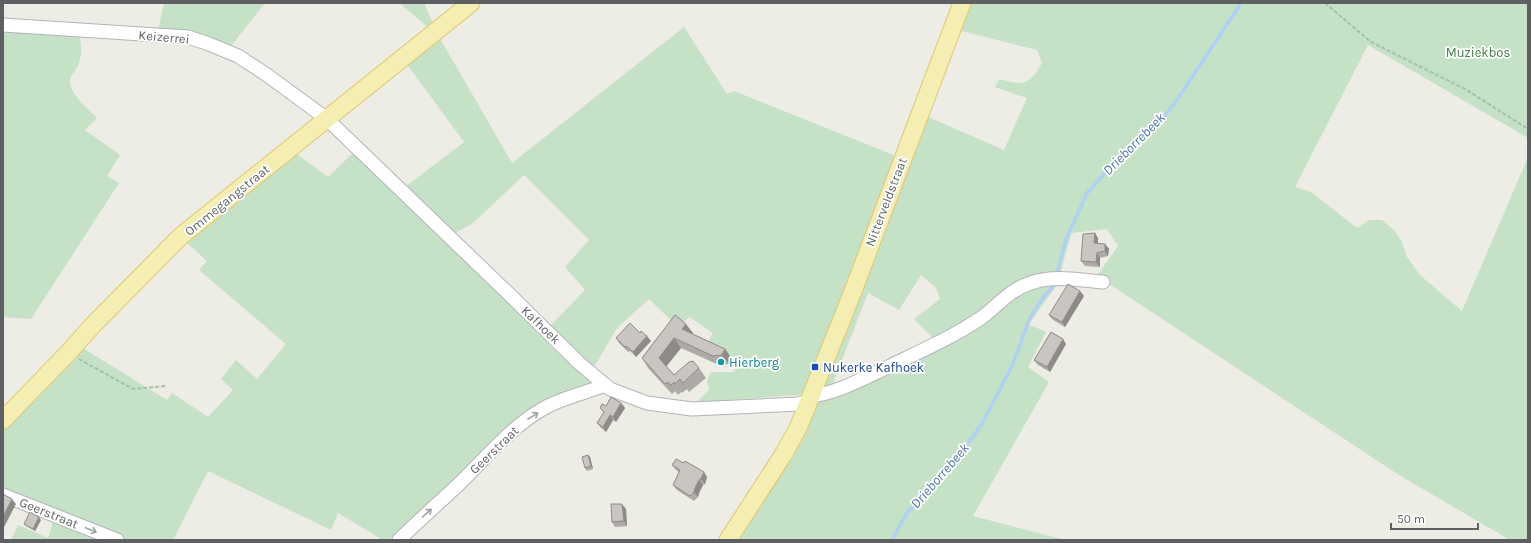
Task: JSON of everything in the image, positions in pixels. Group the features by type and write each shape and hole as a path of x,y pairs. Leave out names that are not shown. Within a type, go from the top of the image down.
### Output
{"main road":[{"name":"Ommegangstraat","path":"3,420 93,325 181,236 471,3"},
{"name":"Nitterveldstraat","path":"728,540 783,455 798,428 850,299 962,3"}],"street":[{"name":"Keizerrei","path":"3,25 188,37 200,40 238,56 327,119"},
{"name":"Kafhoek","path":"327,119 579,363 606,386 647,403 692,409 796,404 859,380 948,338 982,317 1016,290 1026,284 1040,280 1058,279 1103,282"},
{"name":"Geerstraat","path":"399,540 458,485 508,434 527,419 548,406 606,386"},
{"name":"Geerstraat","path":"3,495 117,540"}],"path":[{"path":"1325,3 1371,42 1465,89 1528,129"},
{"path":"68,353 133,389 166,386"}],"green space":[{"path":"164,3 265,3 231,46 158,30"},
{"path":"399,3 424,3 433,24 429,28"},
{"name":"Muziekbos","path":"969,3 1528,3 1528,138 1368,45 1295,187 1311,192 1357,228 1369,220 1382,220 1393,229 1401,240 1407,257 1420,275 1462,311 1528,157 1528,540 1510,540 1399,475 1097,276 1118,246 1107,229 1072,233 1060,275 977,316 935,340 914,319 940,299 936,288 921,275 899,310 868,293 831,388 820,391 926,116 1004,150 1027,98 995,87 999,79 1019,83 1029,80 1042,63 1037,50 958,30"},
{"path":"684,27 727,94 734,91 896,156 805,392 799,395 697,402 709,390 707,381 711,372 734,372 738,359 707,344 713,333 689,317 678,327 649,299 617,328 594,367 549,327 585,290 565,267 589,240 524,175 472,224 453,234 405,187 464,142 406,63 438,35 512,163"},
{"path":"3,29 76,35 80,38 80,58 71,77 71,88 77,98 97,118 85,130 120,155 107,176 119,183 31,319 3,317"},
{"path":"294,152 328,177 353,153 529,318 591,380 586,389 559,399 393,540 383,540 338,513 331,530 208,471 173,540 127,540 3,490 3,424 78,345 167,400 172,393 208,417 233,390 221,379 236,360 257,379 286,344 199,270 207,261 185,241"},
{"path":"1059,282 1028,325 1046,332 1028,367 1049,382 973,516 1065,540 734,540 818,400 829,396 1026,288"},
{"path":"54,519 107,540 11,540 18,525 48,538"}],"building":[{"path":"1095,233 1094,243 1105,244 1105,251 1097,253 1096,262 1081,261 1083,234"},
{"path":"1068,284 1080,291 1062,322 1049,315"},
{"path":"675,315 686,324 682,329 725,349 722,355 713,356 674,338 659,358 674,375 689,362 693,361 699,368 683,383 680,379 675,384 674,382 671,385 668,382 665,384 642,358"},
{"path":"630,323 640,333 641,331 647,336 633,352 626,346 625,347 616,338"},
{"path":"1051,332 1063,339 1047,367 1034,360"},
{"path":"611,397 621,403 613,417 610,415 603,427 597,423 604,412 600,408 602,404 606,406"},
{"path":"588,455 591,466 585,468 582,457"},
{"path":"676,459 684,463 685,461 704,472 694,492 690,496 673,485 680,470 672,465"},
{"path":"3,494 12,499 3,517"},
{"path":"611,504 622,504 624,521 612,522"},
{"path":"30,512 39,517 33,529 24,524"}],"waterway":[{"name":"Drieborrebeek","path":"1057,274 1066,239 1087,193 1113,164 1164,117 1179,97 1241,3"},
{"name":"Drieborrebeek","path":"892,540 907,513 929,487 959,457 983,422 1012,366 1030,318 1042,299 1054,285"}],"place":[{"name":"Hierberg","path":"721,362"},
{"name":"Nukerke Kafhoek","path":"815,367"}]}
